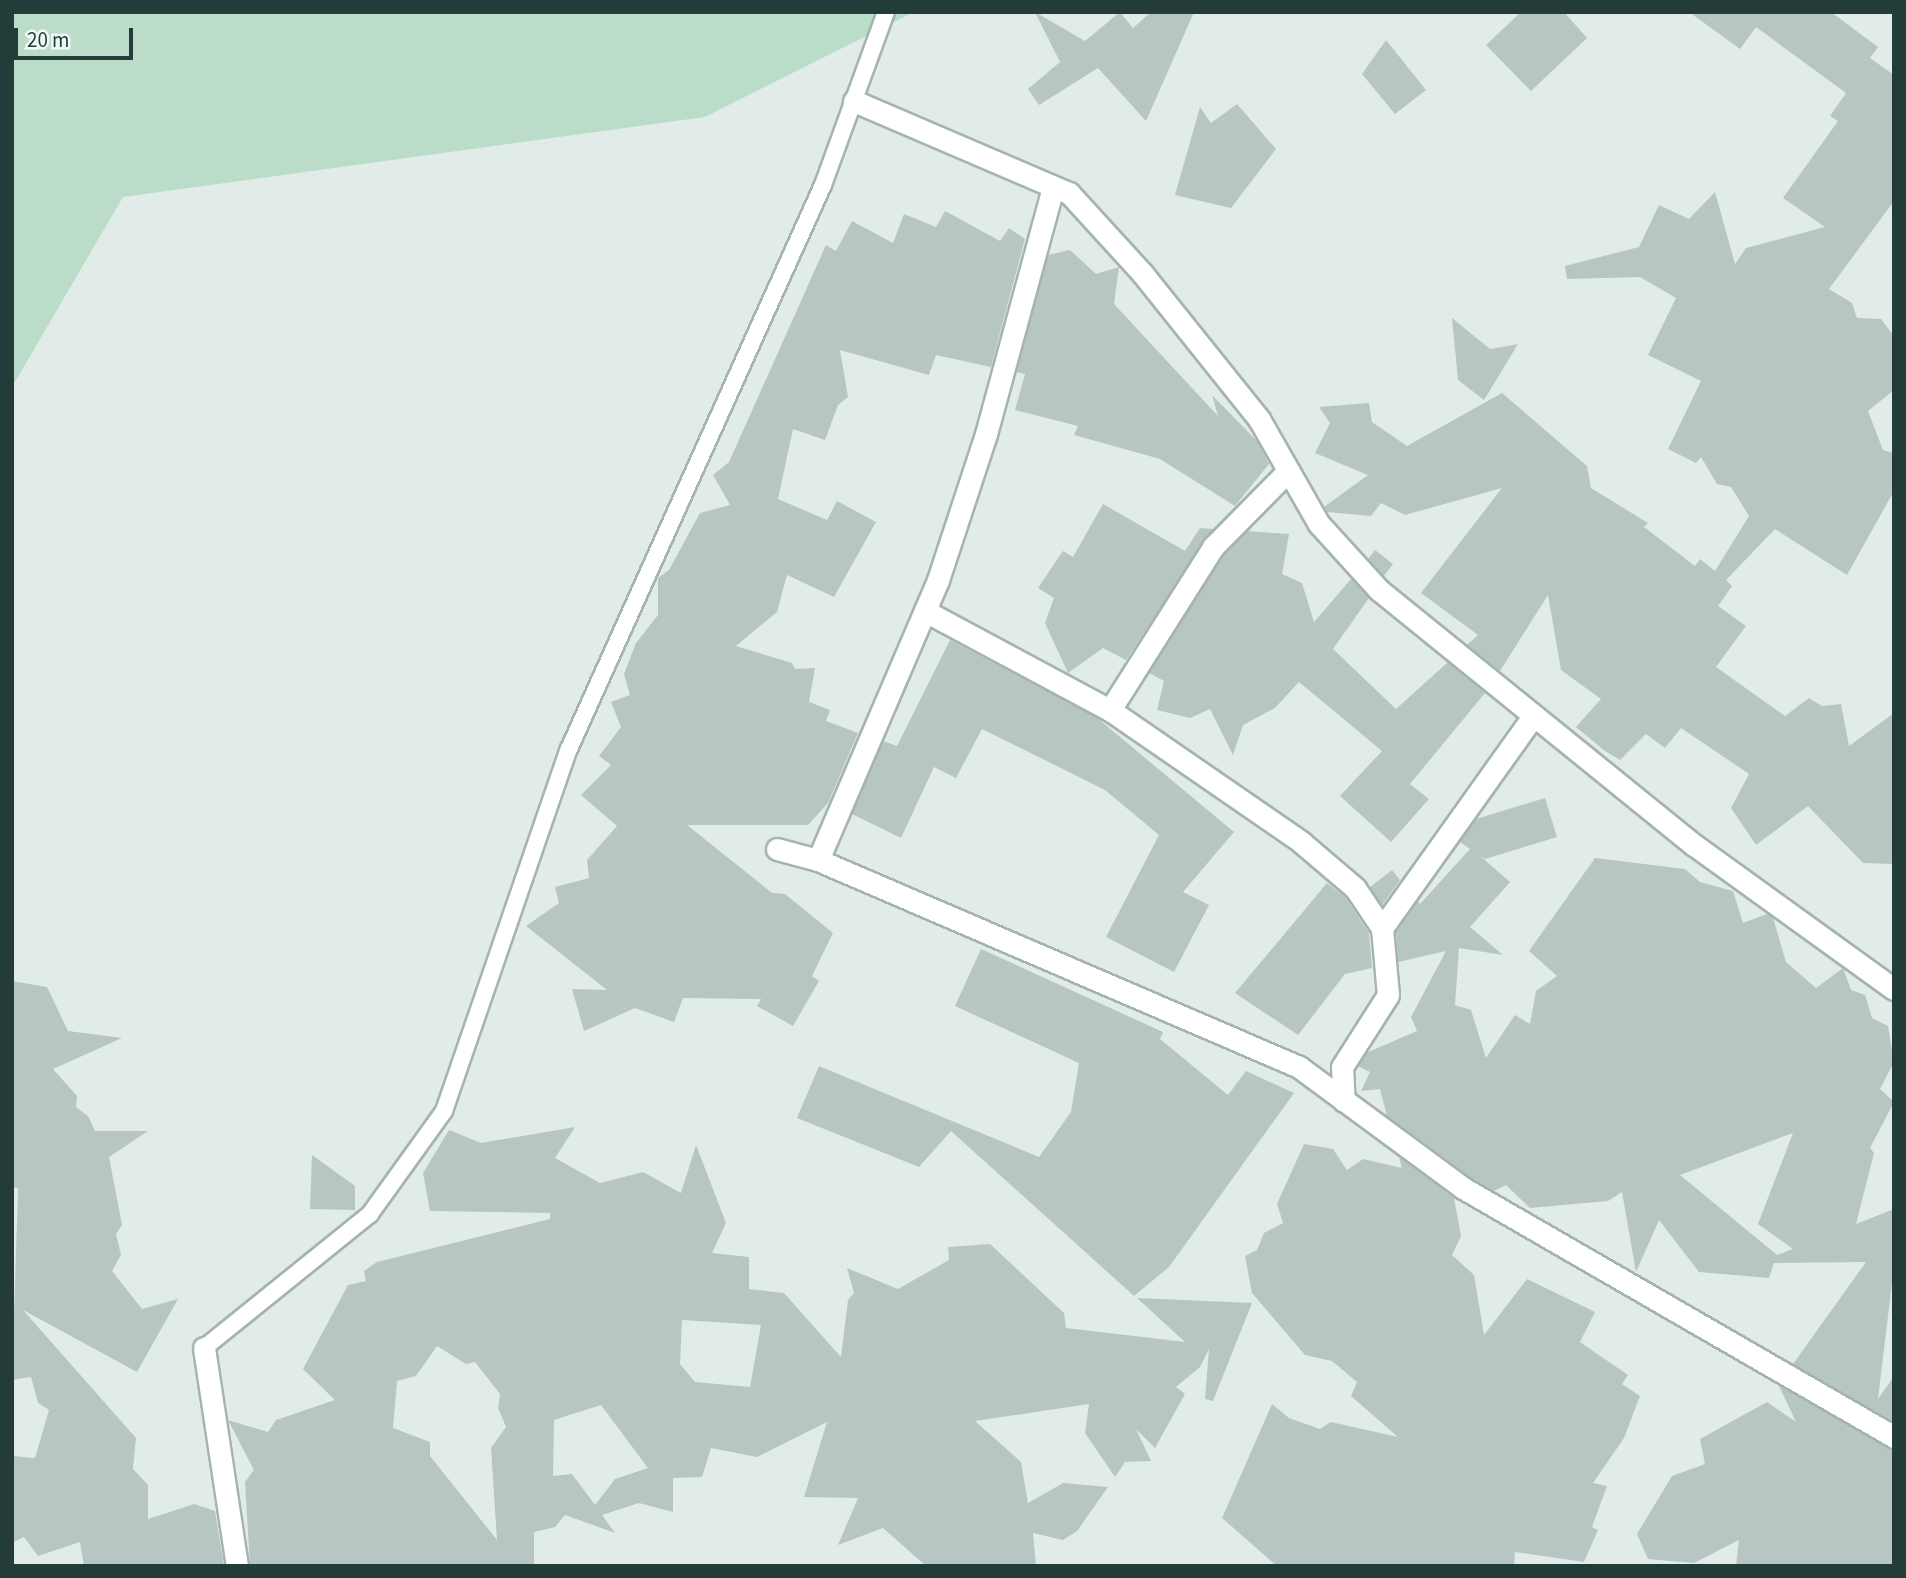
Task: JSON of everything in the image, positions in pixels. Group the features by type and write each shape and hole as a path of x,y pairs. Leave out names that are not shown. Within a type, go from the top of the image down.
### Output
{"street":[{"path":"854,101 1069,193 1142,272 1259,419 1319,524 1379,590 1532,718 1694,845 1894,989"},
{"path":"818,860 925,611 986,433 1053,187"},
{"path":"1110,710 1213,547 1288,471"},
{"path":"925,611 1110,710 1301,842 1355,888 1382,928 1388,995 1342,1067 1344,1101"},
{"path":"1382,928 1532,718"},
{"path":"777,849 818,860 1299,1067 1463,1188 1894,1437"},
{"path":"204,1348 237,1566"}],"lane":[{"path":"204,1348 370,1214 444,1111 569,749 823,185 886,12"}],"green space":[{"path":"12,12 914,12 705,117 123,197 12,387"}],"building":[{"path":"1035,12 1085,41 1120,12 1133,28 1151,12 1194,12 1146,121 1098,68 1039,105 1028,89 1060,62"},
{"path":"1521,12 1564,12 1587,38 1531,91 1486,45"},
{"path":"1689,12 1831,12 1878,47 1870,58 1894,75 1894,201 1829,289 1852,303 1857,318 1881,319 1894,336 1894,390 1868,411 1883,450 1894,453 1894,491 1847,575 1775,529 1726,580 1732,586 1718,606 1746,626 1716,667 1785,716 1809,698 1822,706 1841,704 1849,746 1894,713 1894,864 1863,863 1808,806 1756,845 1731,808 1749,774 1681,728 1665,748 1646,734 1620,760 1605,751 1576,727 1601,699 1561,670 1548,595 1500,671 1467,645 1478,635 1421,593 1502,488 1405,515 1381,503 1371,516 1327,512 1324,507 1368,475 1315,453 1330,423 1319,407 1369,403 1372,422 1407,446 1502,393 1587,466 1591,488 1648,523 1644,527 1695,566 1700,559 1715,571 1749,516 1731,487 1717,484 1701,457 1696,463 1668,449 1701,381 1648,355 1676,298 1640,277 1567,279 1565,266 1639,247 1659,205 1689,219 1715,192 1735,264 1746,248 1825,227 1783,198 1838,121 1830,116 1846,93 1756,27 1740,49"},
{"path":"1386,40 1426,90 1395,114 1362,74"},
{"path":"1237,104 1276,149 1231,208 1175,195 1200,107 1211,123"},
{"path":"945,211 1000,241 1009,228 1025,239 991,367 936,355 929,375 840,350 848,397 838,405 825,440 793,429 778,499 827,520 837,501 876,522 834,597 787,575 777,612 736,646 792,663 795,669 815,668 809,702 830,710 826,721 858,733 828,803 808,825 687,825 772,893 785,894 833,933 812,976 819,981 793,1026 757,1006 761,999 683,998 674,1022 635,1008 584,1031 572,989 607,990 526,926 559,903 555,887 589,878 587,860 617,826 581,795 611,765 599,756 621,727 611,702 630,695 624,674 636,643 658,615 658,578 669,570 700,513 730,505 713,475 729,462 826,245 836,251 852,221 893,243 904,214 936,227"},
{"path":"1070,250 1096,274 1119,267 1114,304 1218,416 1212,395 1257,441 1269,464 1235,506 1160,459 1074,435 1078,426 1015,410 1025,374 1016,372 1048,255"},
{"path":"1452,318 1490,349 1518,344 1484,400 1458,380"},
{"path":"1103,504 1185,551 1200,528 1213,529 1126,660 1103,648 1068,673 1045,623 1054,598 1038,588 1063,551 1073,557"},
{"path":"1247,531 1289,534 1282,574 1302,583 1314,622 1351,579 1369,598 1333,649 1396,709 1448,662 1485,693 1410,784 1429,799 1391,842 1340,796 1382,751 1299,682 1275,708 1243,725 1233,755 1210,709 1190,718 1157,710 1164,681 1149,673 1223,555"},
{"path":"1375,550 1393,564 1384,576 1368,559"},
{"path":"950,640 1096,717 1234,832 1183,892 1209,905 1174,972 1106,937 1159,835 1105,790 982,729 956,778 934,767 901,838 852,814 883,741 897,746"},
{"path":"1545,798 1557,837 1485,859 1480,856 1510,882 1470,927 1503,955 1459,948 1455,1005 1471,1010 1486,1058 1515,1015 1530,1024 1536,991 1557,976 1529,951 1595,858 1685,869 1700,882 1733,891 1743,923 1767,914 1773,918 1786,962 1816,988 1843,968 1851,990 1865,995 1872,1018 1888,1026 1894,1062 1880,1089 1894,1102 1870,1148 1874,1153 1856,1224 1894,1209 1894,1266 1878,1399 1894,1376 1894,1422 1793,1364 1866,1262 1774,1263 1769,1278 1699,1272 1659,1220 1636,1272 1622,1192 1608,1201 1530,1208 1506,1185 1494,1191 1470,1177 1387,1116 1380,1089 1361,1091 1370,1072 1358,1066 1366,1053 1417,1031 1411,1017 1446,951 1398,962 1396,932 1418,901 1420,904 1470,849 1460,842 1476,819","holes":["1793,1133 1758,1224 1793,1249 1777,1255 1680,1175"]},
{"path":"1392,870 1400,880 1382,905 1370,887"},
{"path":"1327,883 1345,897 1369,933 1372,968 1345,974 1298,1035 1235,993"},
{"path":"981,949 1163,1032 1160,1039 1228,1095 1246,1071 1294,1093 1169,1267 1134,1296 951,1131 919,1167 797,1118 819,1066 1039,1157 1071,1112 1079,1063 955,1006"},
{"path":"12,981 47,987 68,1031 122,1038 53,1069 77,1096 76,1107 88,1116 95,1131 148,1131 109,1157 122,1225 116,1234 121,1255 112,1271 142,1309 178,1299 137,1372 23,1310 136,1438 133,1469 148,1485 148,1519 194,1504 215,1511 224,1566 84,1566 80,1542 38,1556 24,1537 12,1543 12,1456 35,1458 49,1410 38,1403 31,1377 12,1380 18,1189 12,1186"},
{"path":"575,1127 555,1158 600,1183 643,1172 681,1193 696,1145 726,1223 712,1253 749,1257 749,1289 784,1293 841,1357 848,1300 854,1293 847,1268 898,1289 949,1260 948,1247 990,1244 1064,1313 1066,1328 1185,1342 1137,1298 1252,1303 1213,1401 1205,1399 1209,1349 1200,1367 1176,1387 1185,1394 1155,1448 1136,1429 1151,1461 1125,1462 1115,1477 1085,1433 1089,1404 975,1421 1021,1462 1028,1503 1063,1483 1108,1487 1077,1531 1063,1540 1033,1533 1036,1566 926,1566 883,1528 838,1545 858,1498 804,1497 827,1422 757,1457 711,1448 702,1477 673,1478 673,1512 639,1503 602,1515 615,1533 565,1515 555,1527 534,1532 534,1566 250,1566 245,1482 254,1470 228,1420 268,1432 276,1420 335,1400 303,1369 348,1285 366,1281 364,1271 377,1262 550,1219 550,1213 430,1211 423,1173 449,1130 481,1143","holes":["682,1320 761,1325 750,1387 695,1382 680,1364","437,1346 466,1364 475,1362 500,1394 498,1408 506,1427 491,1448 497,1540 430,1456 430,1442 393,1428 397,1381 416,1376","601,1405 648,1468 615,1479 595,1505 572,1474 553,1476 554,1420"]},
{"path":"1304,1144 1333,1149 1347,1170 1363,1159 1402,1168 1399,1157 1454,1198 1461,1236 1452,1255 1474,1275 1484,1335 1527,1279 1595,1312 1580,1342 1628,1375 1622,1384 1640,1396 1624,1438 1593,1483 1607,1486 1592,1527 1598,1530 1584,1562 1515,1552 1514,1566 1277,1566 1222,1518 1272,1404 1289,1418 1320,1429 1331,1422 1398,1437 1351,1396 1357,1382 1332,1361 1305,1355 1252,1293 1245,1256 1257,1250 1264,1233 1283,1223 1277,1204"},
{"path":"312,1155 355,1186 355,1210 310,1209"},
{"path":"1779,1386 1894,1450 1894,1566 1736,1566 1739,1540 1694,1563 1648,1559 1637,1534 1672,1476 1705,1464 1700,1439 1767,1402 1796,1422"}]}
